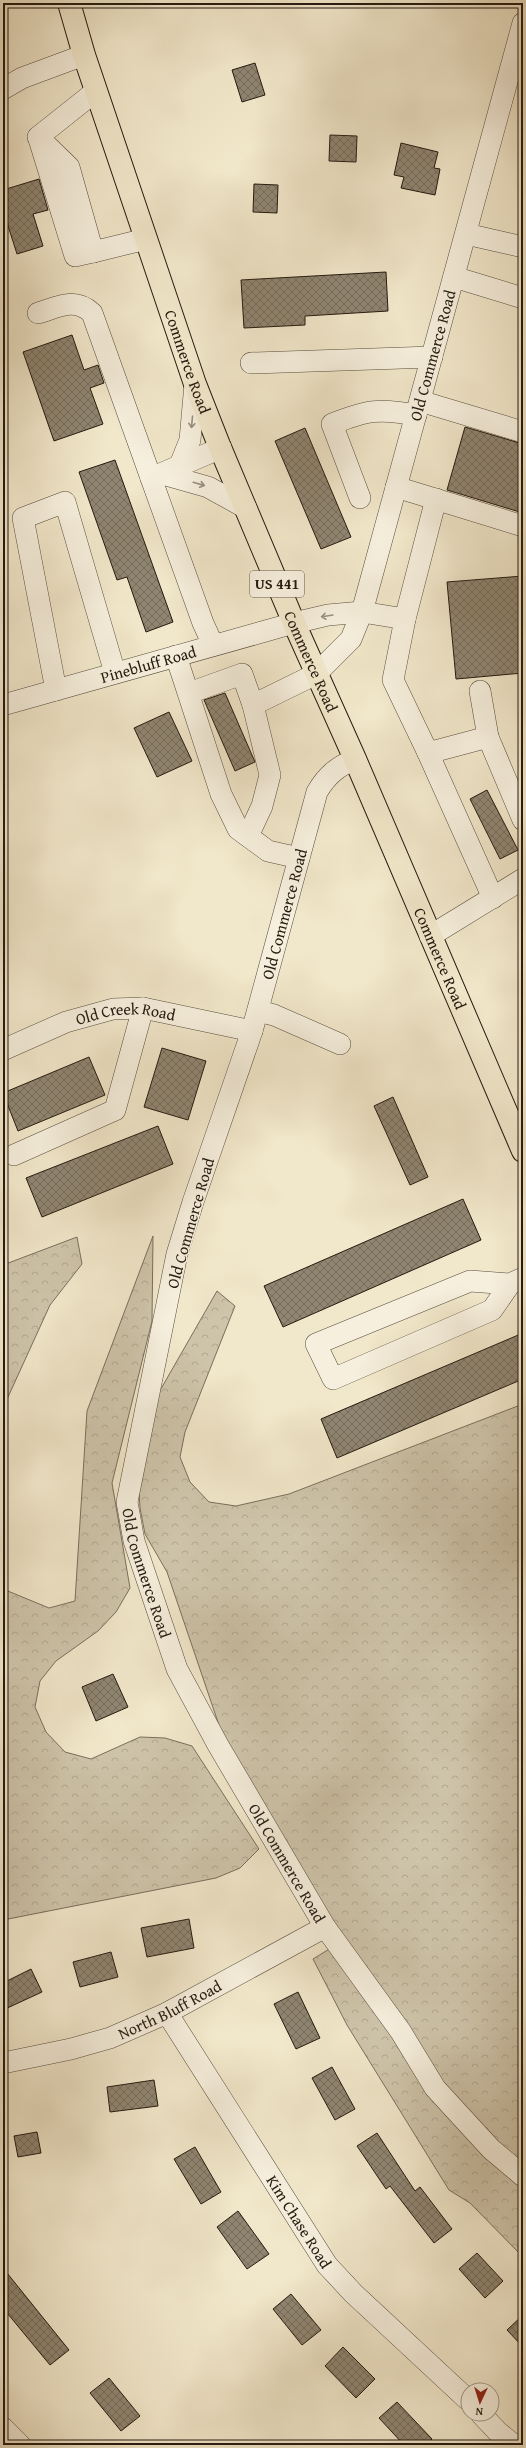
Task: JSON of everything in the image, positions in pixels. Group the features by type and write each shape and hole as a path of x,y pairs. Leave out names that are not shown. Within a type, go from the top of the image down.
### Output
{"highway":[{"name":"Commerce Road","path":"69,3 84,56 195,384 294,623 355,759 523,1151"}],"street":[{"name":"Old Commerce Road","path":"253,705 316,674 351,639 362,612 523,23"},
{"path":"3,89 28,75 84,56"},
{"path":"96,91 38,137 36,176 61,260 146,239"},
{"path":"38,137 69,168 84,254"},
{"path":"466,234 523,247"},
{"path":"454,277 523,298"},
{"path":"38,313 74,303 83,305 92,313 164,472 202,622 213,645"},
{"path":"251,363 432,357"},
{"path":"164,472 190,440 195,384"},
{"path":"360,498 332,424 364,412 418,408 523,432"},
{"path":"164,472 221,448"},
{"path":"164,472 208,487 246,508"},
{"path":"396,487 523,526"},
{"path":"436,499 405,619 393,680 428,753 493,898"},
{"path":"56,690 23,518 65,502 115,673"},
{"name":"Pinebluff Road","path":"3,705 213,645 328,615 362,612 405,619"},
{"path":"176,656 221,794 238,829 268,851 299,858"},
{"path":"188,693 242,674 253,705 270,775 262,806 248,836"},
{"path":"480,691 488,737 523,820"},
{"path":"428,753 488,737"},
{"name":"Old Commerce Road","path":"355,759 337,766 326,777 317,792 255,1021 193,1202 177,1254 127,1502 134,1540 177,1669 218,1745 325,1927 400,2032 435,2088 491,2149 523,2176"},
{"path":"430,936 523,879"},
{"path":"14,1155 115,1110 143,1008"},
{"name":"Old Creek Road","path":"3,1050 66,1022 114,1009 143,1008 255,1021 274,1015 340,1044"},
{"path":"470,1281 516,1281 492,1310 333,1379 316,1344 470,1281"},
{"name":"North Bluff Road","path":"3,2063 71,2050 110,2038 167,2013 325,1927"},
{"name":"Kim Chase Road","path":"167,2013 327,2265 353,2293 460,2393"},
{"path":"489,2422 514,2445"},
{"path":"3,2428 20,2445"}],"green space":[{"path":"153,1236 152,1321 112,1483 130,1588 116,1612 98,1631 56,1661 40,1681 35,1707 46,1732 65,1752 91,1759 140,1737 165,1738 192,1746 259,1849 240,1868 216,1878 3,1920 3,1589 49,1608 75,1601 87,1411"},
{"path":"77,1237 82,1264 50,1305 3,1408 3,1265"},
{"path":"217,1291 235,1306 185,1432 180,1457 190,1482 209,1502 236,1506 289,1494 523,1404 523,2257 470,2203 449,2190 347,2025 313,1959 344,1940 223,1737 167,1572 145,1534 140,1508 137,1458 150,1408"}],"building":[{"path":"255,63 265,95 242,102 232,70"},
{"path":"330,135 357,136 356,162 329,161"},
{"path":"401,143 438,152 434,168 440,169 435,195 401,188 404,177 394,175"},
{"path":"39,179 48,210 33,214 43,246 17,254 3,210 3,190"},
{"path":"254,184 278,185 277,213 253,212"},
{"path":"386,272 388,311 305,316 305,325 244,328 241,280"},
{"path":"72,335 84,370 98,365 104,383 90,388 103,424 54,441 23,352"},
{"path":"465,427 523,444 523,513 447,490"},
{"path":"305,428 351,537 321,549 275,441"},
{"path":"115,460 173,622 146,632 127,577 117,580 79,472"},
{"path":"523,576 523,673 456,679 447,582"},
{"path":"225,693 255,762 235,771 204,700"},
{"path":"169,712 192,761 157,777 134,728"},
{"path":"487,790 518,850 500,859 470,799"},
{"path":"162,1048 206,1061 188,1120 144,1107"},
{"path":"89,1057 105,1095 18,1131 3,1093"},
{"path":"393,1097 428,1177 410,1185 374,1106"},
{"path":"158,1126 173,1164 42,1217 26,1178"},
{"path":"463,1199 481,1240 283,1327 264,1286"},
{"path":"523,1333 523,1379 337,1458 321,1419"},
{"path":"113,1674 128,1707 96,1721 82,1687"},
{"path":"189,1919 194,1948 147,1957 141,1928"},
{"path":"111,1952 118,1977 80,1987 73,1962"},
{"path":"31,1969 42,1992 3,2010 3,1983"},
{"path":"298,1992 320,2038 296,2049 274,2004"},
{"path":"332,2067 355,2109 335,2120 312,2078"},
{"path":"154,2080 158,2106 110,2112 107,2087"},
{"path":"37,2132 41,2153 18,2157 14,2136"},
{"path":"377,2133 415,2191 420,2187 452,2229 434,2243 390,2186 386,2189 357,2146"},
{"path":"195,2147 221,2192 201,2204 174,2159"},
{"path":"238,2211 269,2254 247,2269 217,2227"},
{"path":"477,2253 503,2281 485,2298 459,2269"},
{"path":"3,2268 69,2350 50,2365 3,2308"},
{"path":"291,2294 321,2330 302,2345 273,2309"},
{"path":"523,2315 523,2347 507,2330"},
{"path":"343,2347 375,2379 356,2398 325,2366"},
{"path":"109,2378 140,2416 121,2431 90,2393"},
{"path":"397,2402 432,2439 425,2445 404,2445 379,2418"}]}
